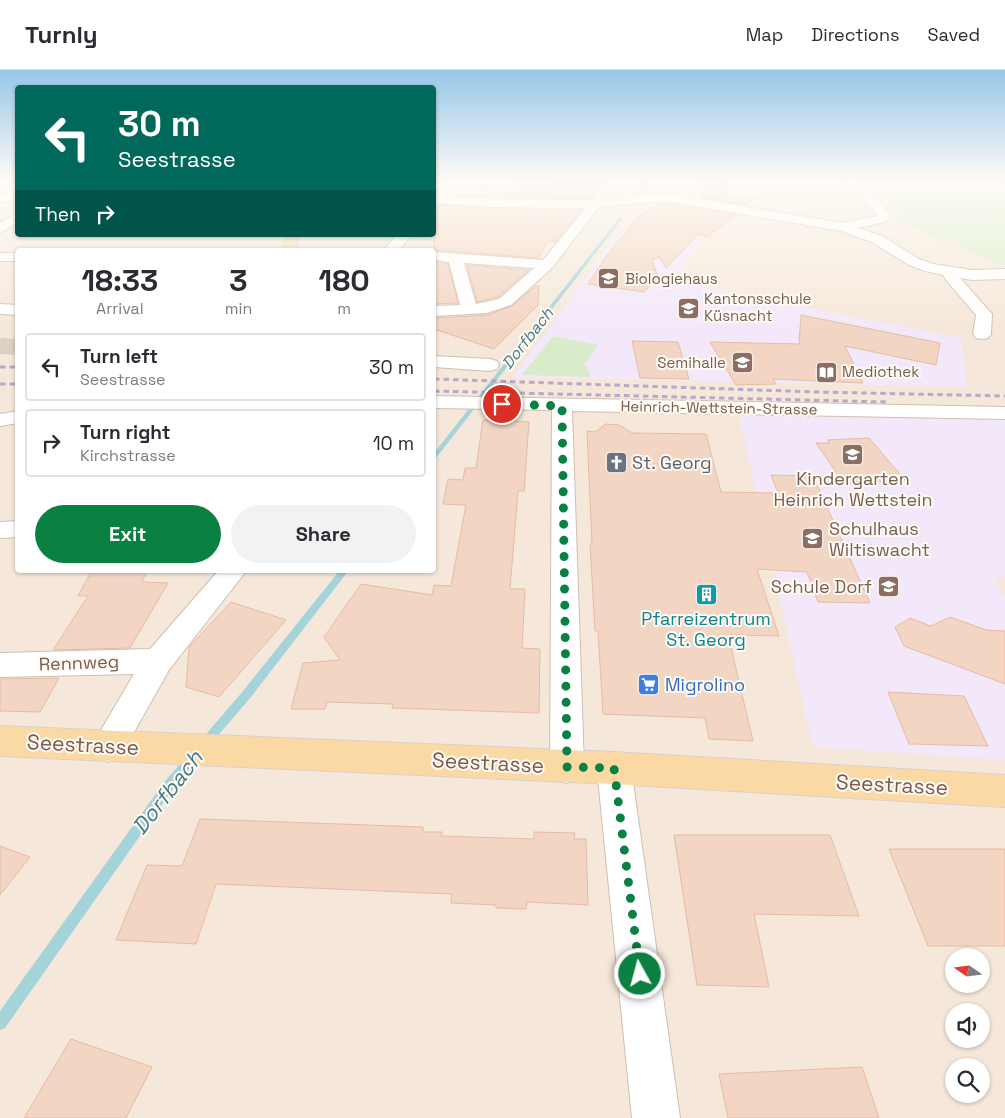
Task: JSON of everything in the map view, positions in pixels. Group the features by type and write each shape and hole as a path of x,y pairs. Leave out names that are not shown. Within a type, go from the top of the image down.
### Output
{"main road":[{"name":"Seestrasse","path":"0,741 614,768 1005,791"}],"street":[{"path":"436,310 487,308 505,302 547,265 575,230"},
{"path":"852,230 877,239 914,262 950,272 972,275 1005,274"},
{"path":"393,248 402,237"},
{"path":"436,256 547,265"},
{"path":"0,257 15,257"},
{"path":"454,257 466,291 469,310"},
{"path":"950,272 951,277 984,314 982,334"},
{"path":"0,309 15,310"},
{"path":"436,361 490,365"},
{"name":"Heinrich-Wettstein-Strasse","path":"436,402 1005,413"},
{"path":"562,406 567,767"},
{"path":"0,420 15,418"},
{"path":"0,530 15,529"},
{"path":"108,747 158,661 231,573"},
{"name":"Rennweg","path":"0,665 158,661"},
{"path":"614,768 656,1118"}],"shaded area":[{"path":"0,230 15,230 15,237 436,237 436,230 1005,230 1005,1118 0,1118"},
{"name":"Kantonsschule Küsnacht","path":"622,230 645,230 703,241 671,280 961,338 967,387 512,377"},
{"name":"Schule Dorf","path":"739,415 1005,418 1005,577 993,577 1005,597 1005,760 813,747"}],"green space":[{"path":"919,230 1005,230 1005,263 996,264 952,240 941,241"},
{"path":"553,336 598,345 584,365 589,371 589,377 522,375"}],"building":[{"path":"436,230 565,230 555,242 548,241 538,258 436,250 434,248"},
{"path":"628,230 716,230 707,237 699,234 666,268 659,257 652,260 658,277 644,292 588,284 608,254"},
{"path":"436,262 448,264 458,303 436,304"},
{"path":"467,265 529,270 498,297 477,302"},
{"path":"535,286 539,286 538,305 494,349 436,330 436,318 488,315 512,306"},
{"path":"801,315 940,343 936,365 845,346 863,383 773,379 776,384 736,385 710,342 799,344"},
{"path":"632,341 678,342 689,379 640,378"},
{"path":"483,420 529,422 524,491 518,491 510,589 525,589 522,648 540,649 539,713 392,708 393,704 327,702 325,709 291,709 303,663 340,660 324,637 361,584 432,595 434,585 451,586 466,505 443,504 448,479 463,480 465,468 476,468"},
{"path":"606,424 619,425 632,433 706,434 721,492 778,493 771,475 813,476 870,603 818,602 807,572 757,569 779,636 728,635 753,741 709,739 705,718 603,714 598,631 595,631 590,544 592,544 587,431 595,432"},
{"name":"Kindergarten Heinrich Wettstein","path":"869,438 905,480 844,484 816,443 830,443 827,440"},
{"path":"90,573 146,573 142,582 168,583 130,648 53,650 88,596 78,596"},
{"path":"231,602 286,620 219,697 186,687 189,647"},
{"path":"950,617 986,630 1005,631 1005,684 904,646 895,627 910,618 931,626"},
{"path":"59,678 40,712 0,711 0,679"},
{"path":"888,692 964,696 988,746 909,744"},
{"path":"200,819 423,827 423,832 442,832 441,836 534,839 534,832 575,833 574,839 586,839 588,905 527,902 526,909 496,908 496,905 451,903 452,894 216,884 196,944 116,940 147,865 182,866"},
{"path":"674,835 830,835 859,916 754,914 769,987 697,985"},
{"path":"0,846 30,857 0,895"},
{"path":"889,849 1005,849 1005,946 928,946"},
{"path":"71,1039 152,1067 126,1118 24,1118"},
{"path":"862,1067 879,1118 728,1118 719,1074"}],"waterway":[{"name":"Dorfbach","path":"436,454 612,230"},
{"name":"Dorfbach","path":"205,743 247,694 343,573"},
{"name":"Dorfbach","path":"0,1023 169,785 193,757"}],"tunnel":[{"path":"0,346 15,347"}],"railway":[{"path":"0,367 15,367"},
{"path":"436,379 817,392 1005,396"},
{"path":"0,384 15,384"},
{"path":"436,391 886,402"}],"place":[{"name":"Biologiehaus","path":"609,279"},
{"name":"Kantonsschule Küsnacht","path":"688,308"},
{"name":"Semihalle","path":"742,363"},
{"name":"Mediothek","path":"826,372"},
{"name":"Kindergarten Heinrich Wettstein","path":"853,454"},
{"name":"St. Georg","path":"616,463"},
{"name":"Schulhaus Wiltiswacht","path":"813,539"},
{"name":"Schule Dorf","path":"888,587"},
{"name":"Pfarreizentrum St. Georg","path":"706,594"},
{"name":"Migrolino","path":"649,685"}],"route":[{"path":"502,404 562,406 567,767 614,768 640,974"}]}
